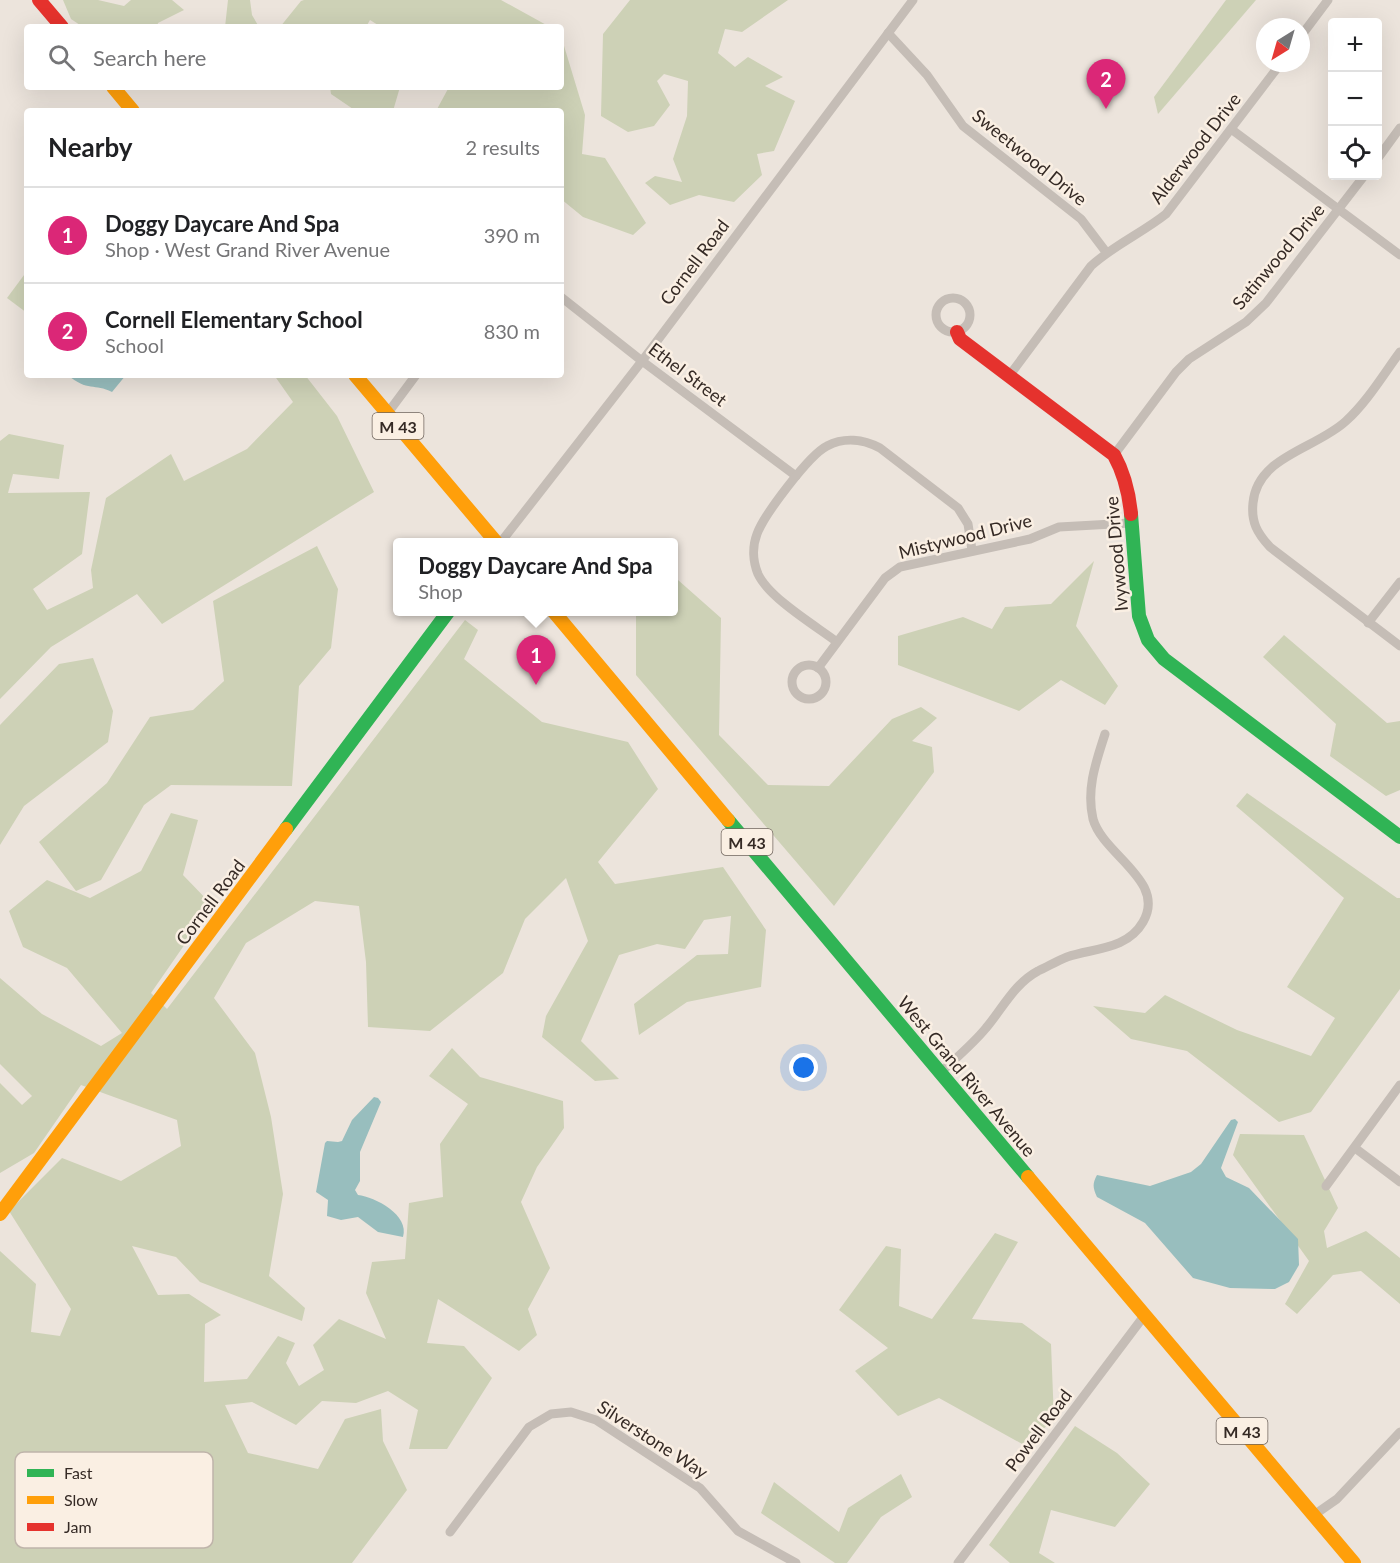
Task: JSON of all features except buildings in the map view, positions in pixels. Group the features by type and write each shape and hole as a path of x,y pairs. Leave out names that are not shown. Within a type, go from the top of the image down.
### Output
{"main road":[{"path":"39,0 59,24"},
{"path":"116,90 130,108"},
{"name":"Ivywood Drive","path":"957,332 960,339 1114,455 1127,485 1139,616 1143,633 1151,646 1164,659 1400,837"},
{"name":"M 43","path":"357,378 492,538"},
{"name":"Cornell Road","path":"0,1214 445,616"},
{"name":"West Grand River Avenue","path":"557,616 1354,1563"}],"street":[{"name":"Cornell Road","path":"505,538 642,361 913,0"},
{"path":"1310,24 1328,0"},
{"name":"Sweetwood Drive","path":"888,33 927,75 963,126 1081,219 1106,252"},
{"name":"Alderwood Drive","path":"1009,376 1091,266 1106,252 1166,214 1274,72"},
{"path":"1382,151 1400,128"},
{"path":"1231,129 1400,255"},
{"name":"Satinwood Drive","path":"1114,455 1176,372 1202,349 1232,332 1256,313 1361,180"},
{"name":"Ethel Street","path":"564,299 796,476"},
{"path":"1400,352 1347,420 1329,434 1269,469 1256,486 1251,519 1261,537 1270,547 1400,646"},
{"path":"387,414 414,378"},
{"path":"837,642 770,591 757,572 754,558 753,547 761,524 816,453 833,443 854,440 872,444 886,452 958,508 968,524 972,550"},
{"name":"Mistywood Drive","path":"818,668 885,578 895,570 906,565 1030,539 1059,527 1131,523"},
{"path":"1368,623 1400,582"},
{"path":"940,1072 978,1038 1011,993 1032,975 1066,958 1112,946 1128,939 1143,922 1148,903 1144,885 1102,838 1090,802 1091,780 1105,735"},
{"path":"1326,1186 1400,1084"},
{"path":"1355,1148 1400,1182"},
{"name":"Powell Road","path":"958,1563 1144,1316"},
{"name":"Silverstone Way","path":"450,1532 530,1427 551,1414 571,1412 596,1420 700,1488 738,1531 796,1563"},
{"path":"1314,1515 1337,1499 1400,1432"}],"green space":[{"path":"63,0 98,0 124,6 131,0 172,0 184,10 158,24 78,24 71,19"},
{"path":"228,0 250,0 252,15 257,24 225,24"},
{"path":"501,0 545,24 376,24 370,20 368,24 282,24 301,1"},
{"path":"630,0 788,0 742,32 725,29 718,53 735,67 748,57 783,77 765,86 795,101 774,151 757,154 762,175 734,202 699,195 670,205 645,183 655,176 682,182 673,159 687,116 688,81 664,74 657,81 670,105 654,126 628,132 601,116 603,34"},
{"path":"1226,0 1256,0 1158,114 1154,97"},
{"path":"564,46 585,115 582,154 605,158 646,223 633,235 583,217 564,201 564,108 438,108 447,90 564,90"},
{"path":"330,90 399,90 394,108 352,108 331,94"},
{"path":"24,275 24,311 7,298"},
{"path":"276,378 307,378 337,416 374,492 162,624 137,594 51,647 0,699 0,441 9,434 64,445 59,479 13,474 8,493 90,492 82,554 33,589 47,610 93,588 91,570 106,498 171,454 184,481 247,449 293,402"},
{"path":"317,546 338,589 331,648 299,686 292,786 171,785 144,805 101,880 76,891 39,842 107,783 150,717 193,710 224,681 213,601"},
{"path":"1094,561 1076,626 1118,686 1105,705 1061,680 1019,711 898,665 898,636 963,617 992,629 1005,607 1051,604"},
{"path":"678,580 721,618 719,735 768,785 829,786 892,719 921,707 937,718 912,741 932,747 934,772 834,906 636,675 636,616 678,616"},
{"path":"465,620 478,630 464,659 542,722 628,742 658,789 598,862 615,884 723,867 766,930 761,987 687,1002 639,1035 634,1004 697,955 728,954 731,916 704,920 685,949 657,944 619,955 581,1041 619,1079 595,1081 542,1037 546,1016 588,941 566,878 525,919 503,973 430,1031 368,1027 366,962 359,906 315,901 246,943 214,998 255,1053 271,1117 283,1194 269,1276 305,1308 302,1321 200,1282 176,1257 132,1246 158,1295 189,1294 221,1315 205,1324 204,1382 247,1379 278,1336 295,1343 286,1363 299,1386 324,1370 313,1345 339,1319 386,1339 366,1293 372,1262 405,1259 409,1203 443,1197 440,1144 468,1104 429,1076 452,1048 480,1077 563,1101 564,1128 537,1167 521,1202 550,1268 528,1309 537,1335 519,1351 438,1299 427,1343 464,1346 492,1378 447,1449 409,1449 418,1410 388,1391 356,1403 322,1401 296,1425 252,1402 225,1405 248,1453 318,1469 345,1419 381,1409 383,1441 407,1490 352,1563 0,1563 0,1251 36,1284 31,1332 60,1336 71,1309 9,1211 62,1158 121,1181 181,1146 177,1120 81,1085 34,1153 0,1173 0,1083 22,1105 32,1096 0,1064 0,978 42,1014 101,1046 122,1033 67,968 23,947 9,911 47,880 90,898 141,871 171,813 198,820 183,875 212,905 151,993 167,1009"},
{"path":"1284,635 1387,723 1400,721 1400,790 1386,796 1330,756 1336,724 1263,657"},
{"path":"93,658 113,711 108,742 24,806 0,845 0,725 59,664"},
{"path":"1247,793 1400,898 1400,989 1311,1112 1279,1122 1187,1051 1131,1039 1093,1006 1145,1013 1165,995 1237,1030 1311,1056 1335,1018 1287,987 1344,898 1236,806"},
{"path":"1240,1134 1304,1135 1338,1208 1324,1231 1327,1248 1366,1231 1400,1258 1400,1304 1361,1271 1333,1275 1297,1314 1285,1304 1309,1261 1233,1155"},
{"path":"995,1233 1018,1242 972,1319 1022,1323 1051,1344 1054,1420 1024,1445 939,1398 898,1416 855,1371 888,1348 839,1310 886,1246 901,1249 899,1306 932,1319"},
{"path":"1075,1426 1117,1453 1150,1484 1115,1527 1051,1510 1039,1553 1055,1563 1010,1563 989,1545"},
{"path":"901,1474 912,1497 881,1517 847,1563 835,1563 761,1513 774,1482 839,1532 848,1508"}],"water":[{"path":"72,378 124,378 112,392 80,384"},
{"path":"374,1097 381,1102 360,1152 360,1181 355,1190 358,1195 373,1199 389,1208 401,1221 404,1229 403,1237 378,1232 358,1217 341,1220 327,1216 328,1200 316,1192 325,1143 342,1141 352,1120"},
{"path":"1235,1119 1238,1122 1221,1168 1226,1177 1249,1188 1298,1239 1299,1265 1289,1282 1275,1289 1230,1288 1193,1278 1145,1223 1097,1197 1094,1188 1097,1175 1150,1186 1191,1172 1201,1164 1231,1120"}],"traffic: fast":[{"path":"1131,514 1139,616 1148,640 1164,659 1400,837"},
{"path":"286,829 445,616"},
{"path":"728,820 1028,1177"}],"traffic: slow":[{"path":"116,90 130,108"},
{"path":"358,378 493,538"},
{"path":"557,616 728,820"},
{"path":"0,1214 286,829"},
{"path":"1028,1177 1354,1563"}],"traffic: jam":[{"path":"39,0 59,24"},
{"path":"957,332 960,339 1114,455 1126,483 1131,514"}],"place":[{"name":"Cornell Elementary School","path":"1106,109"},
{"name":"Doggy Daycare And Spa","path":"536,685"}]}
